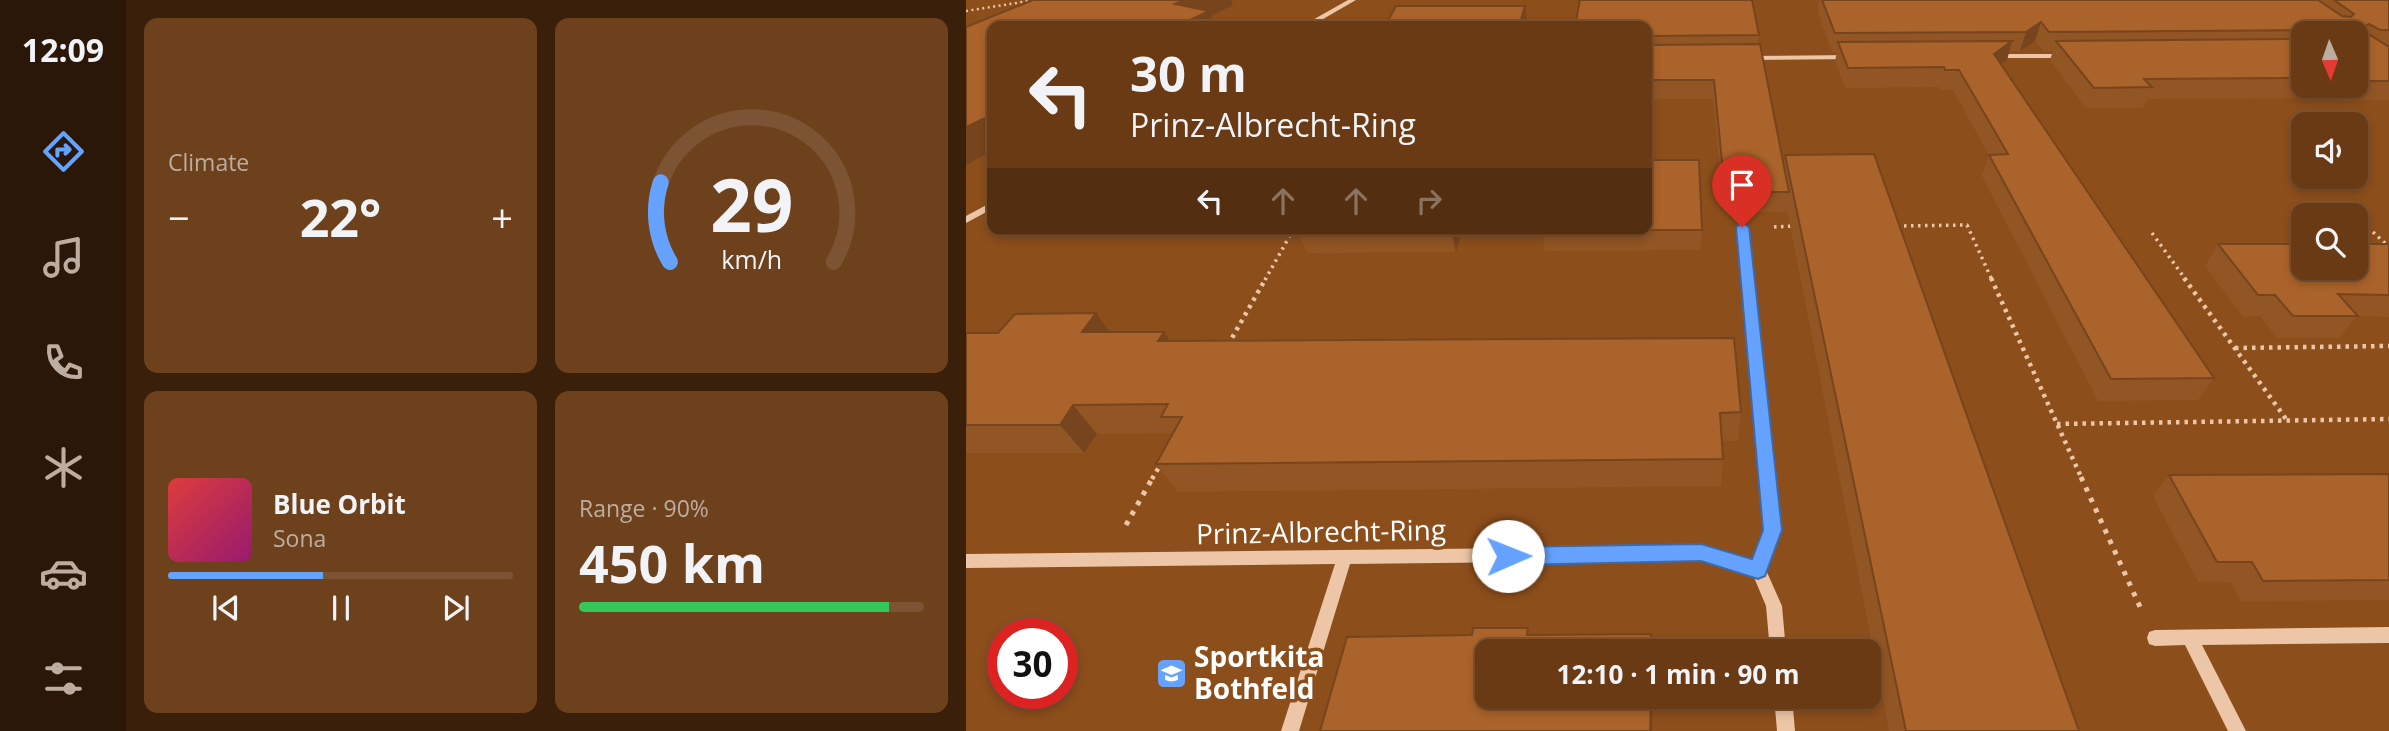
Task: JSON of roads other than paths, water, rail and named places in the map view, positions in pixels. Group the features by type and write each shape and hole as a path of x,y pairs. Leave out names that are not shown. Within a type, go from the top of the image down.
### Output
{"street":[{"path":"1315,21 1353,0"},
{"path":"1982,56 2080,55"},
{"path":"1745,58 1856,57"},
{"path":"966,220 987,208"},
{"path":"1742,227 1772,530 1758,570 1773,606 1777,639"},
{"name":"Prinz-Albrecht-Ring","path":"966,561 1701,553 1758,570"},
{"path":"1290,731 1344,558"},
{"path":"2155,638 2389,635"},
{"path":"2190,638 2237,731"},
{"path":"1784,709 1786,731"}],"place":[{"name":"Sportkita Bothfeld","path":"1171,673"}]}
